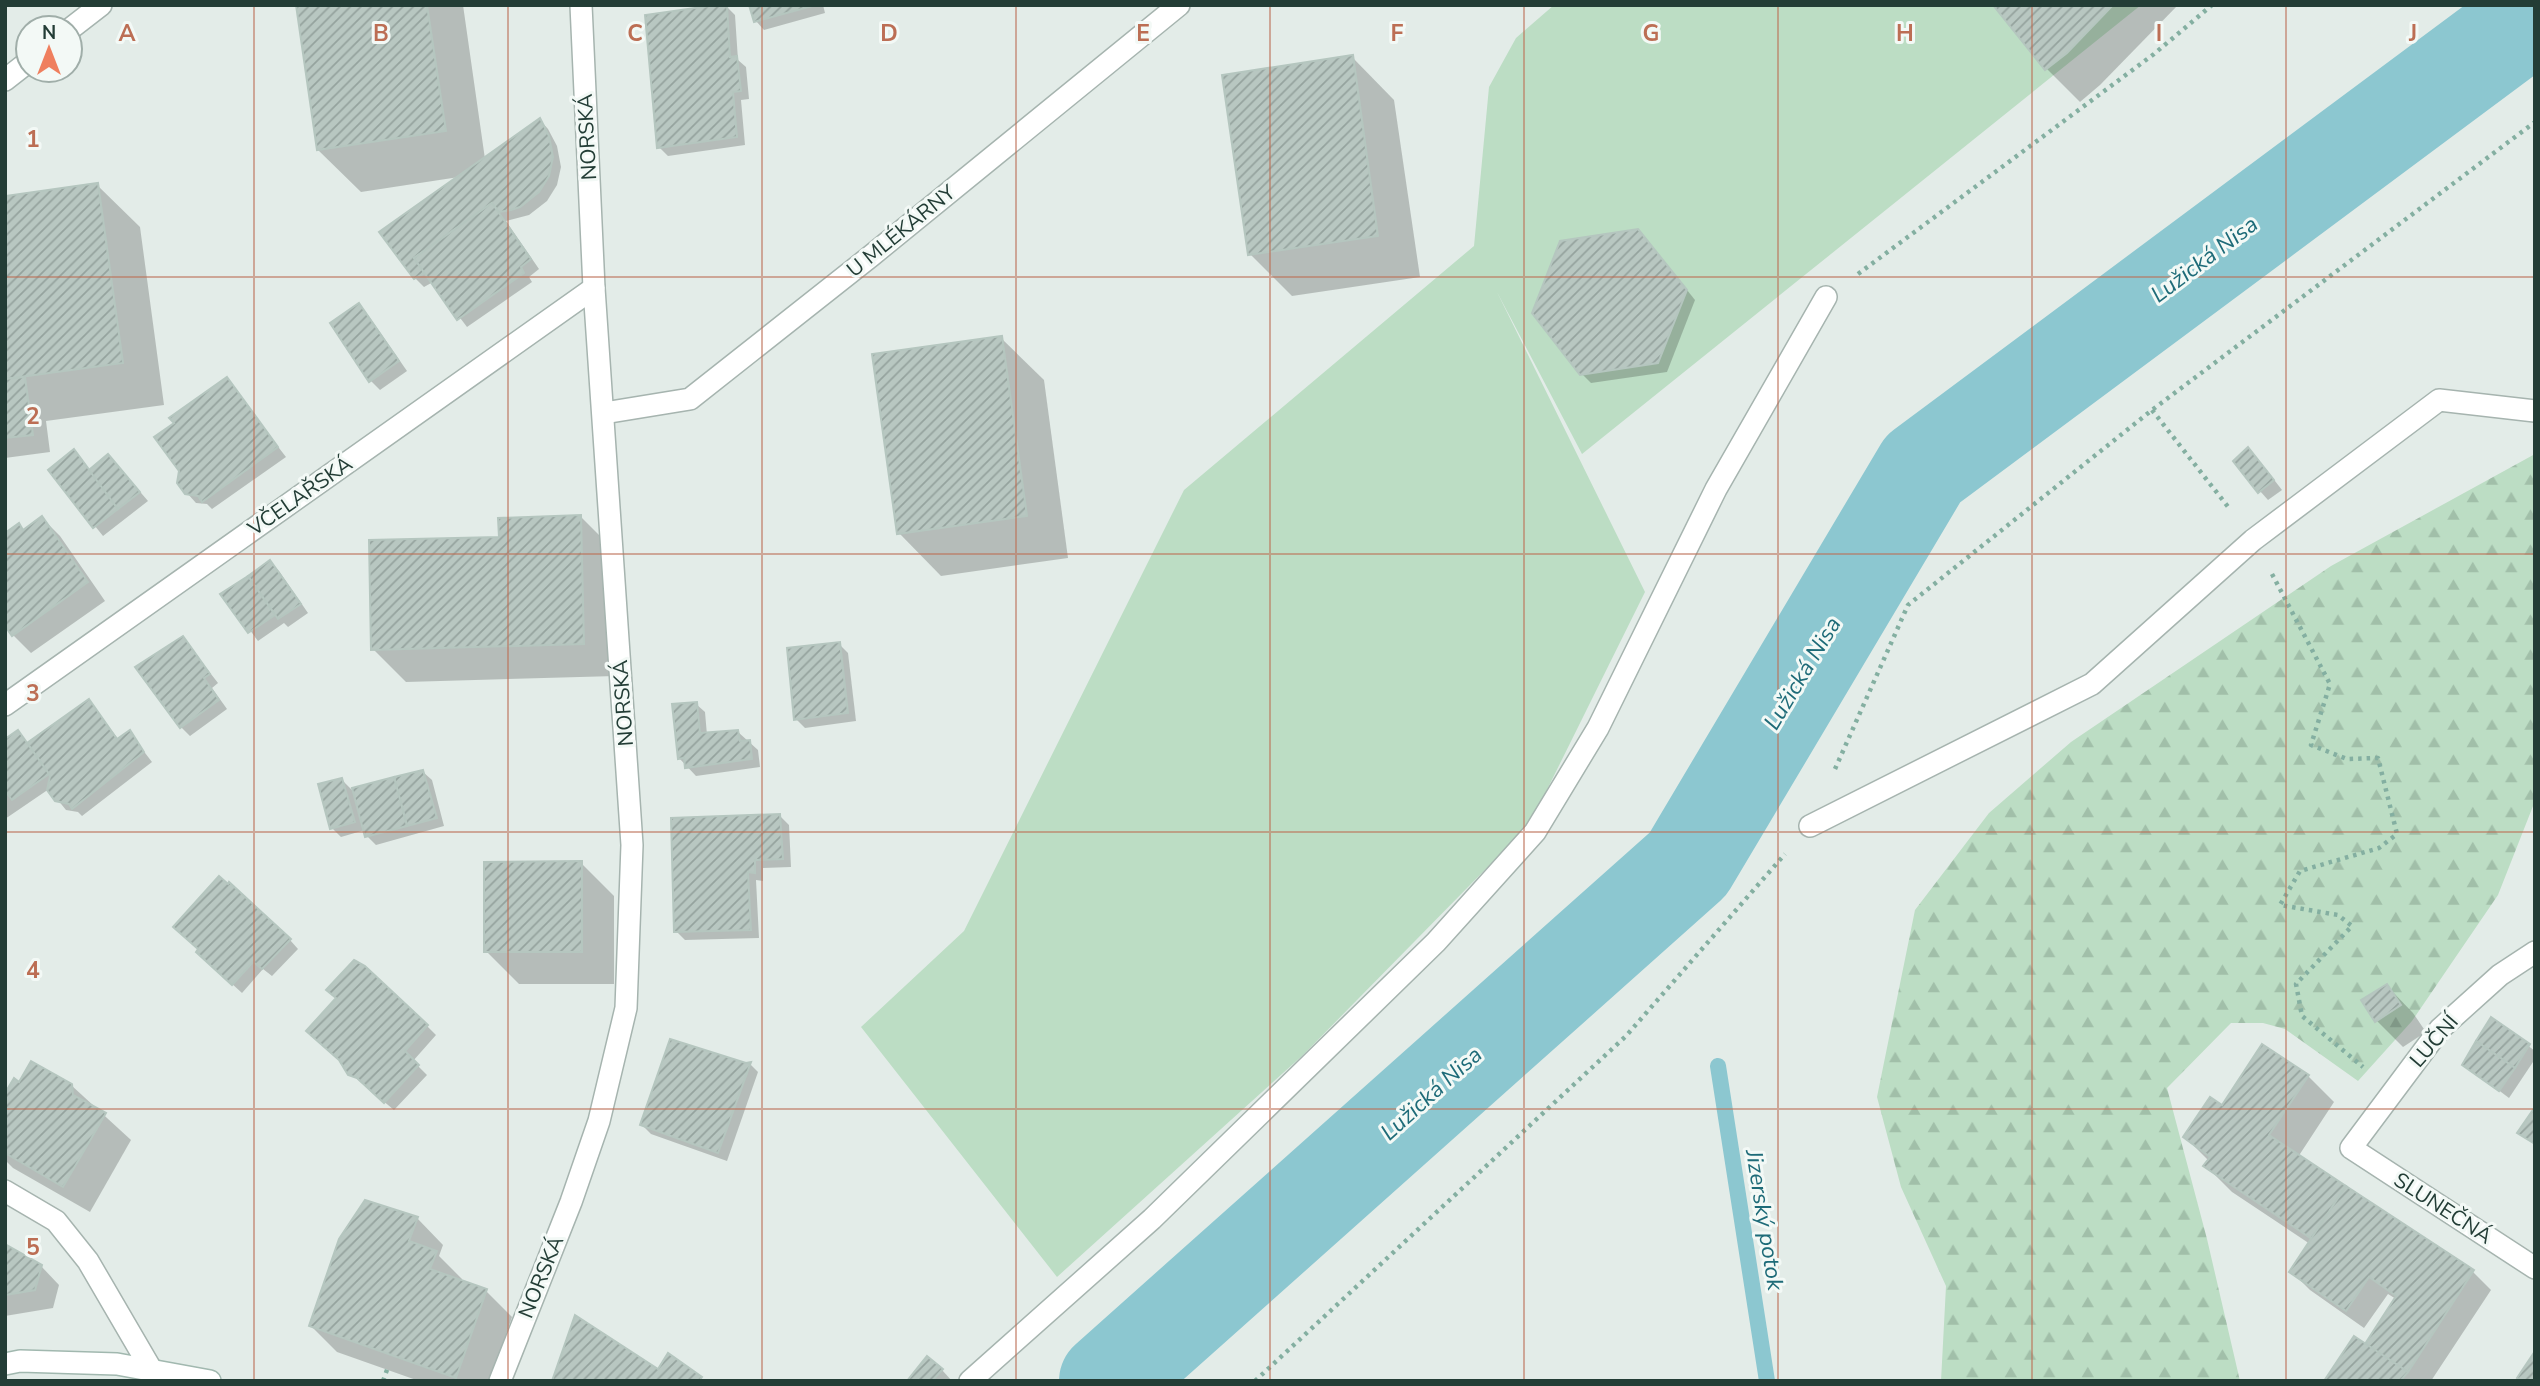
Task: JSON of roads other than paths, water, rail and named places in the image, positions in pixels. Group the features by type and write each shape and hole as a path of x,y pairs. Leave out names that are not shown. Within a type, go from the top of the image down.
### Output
{"street":[{"path":"84,18 101,5"},
{"name":"NORSKÁ","path":"500,1381 572,1202 599,1121 626,1008 632,845 594,288 581,5"},
{"name":"U MLÉKÁRNY","path":"604,413 690,399 871,256 1179,5"},
{"name":"VČELAŘSKÁ","path":"5,705 594,288"},
{"path":"970,1381 1181,1190 1436,942 1535,832 1598,728 1716,489 1826,297"},
{"path":"1810,826 2092,684 2253,540 2439,400 2535,411"},
{"name":"LUČNÍ","path":"2351,1148 2440,1029 2500,975 2535,952"},
{"name":"SLUNEČNÁ","path":"2351,1148 2535,1268"},
{"path":"5,1191 56,1221 88,1261 151,1369"},
{"path":"5,1364 20,1361 117,1364 210,1381"}],"waterway":[{"name":"Lužická Nisa","path":"1108,1381 1688,864 1923,469 2535,14"},
{"name":"Jizerský potok","path":"1718,1066 1767,1381"}]}
